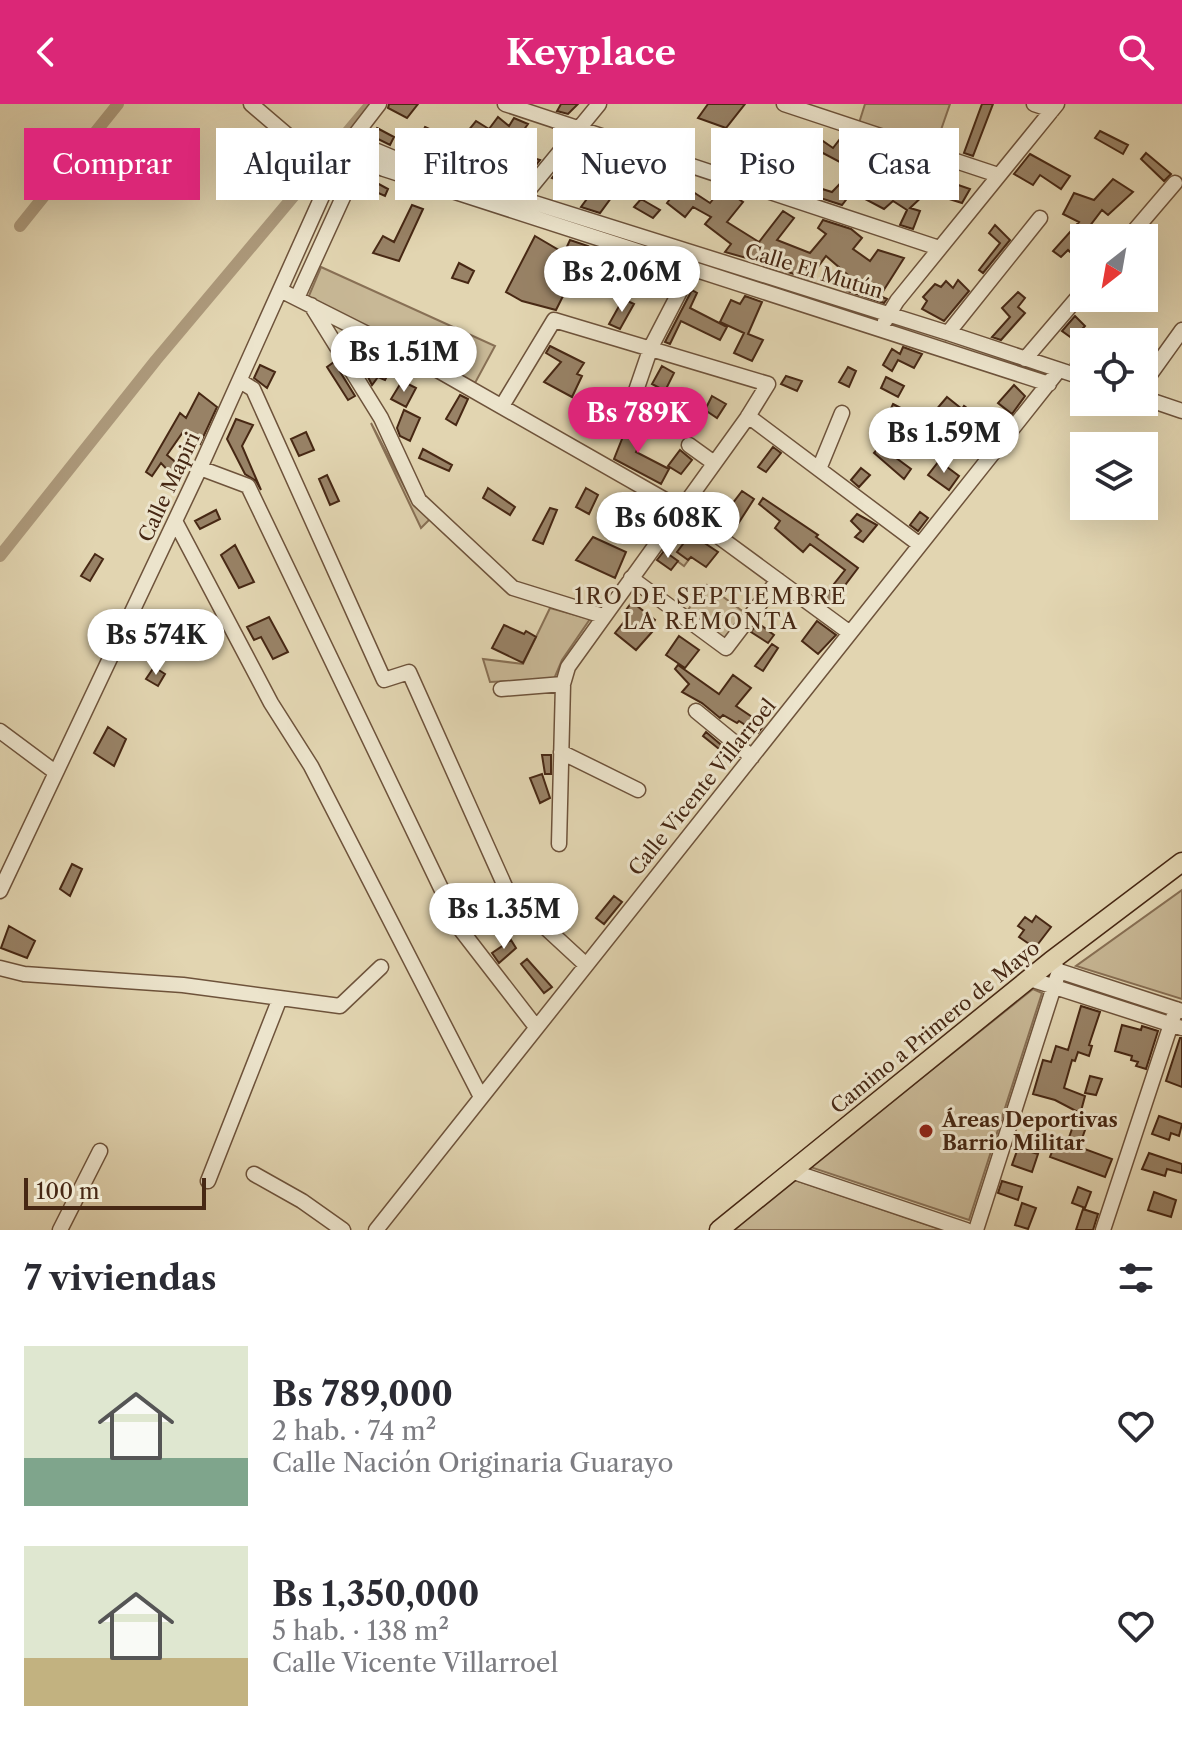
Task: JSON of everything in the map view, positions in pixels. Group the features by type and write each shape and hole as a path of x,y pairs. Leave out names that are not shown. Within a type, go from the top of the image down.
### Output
{"main road":[{"name":"Camino a Primero de Mayo","path":"719,1230 1030,979 1055,966 1182,862"}],"street":[{"path":"251,104 279,128"},
{"name":"Calle Mapiri","path":"360,128 379,104"},
{"path":"505,104 579,128 599,104"},
{"path":"784,104 998,175"},
{"path":"1034,104 1054,107"},
{"path":"880,328 939,248 1054,107"},
{"path":"537,180 553,160"},
{"name":"Calle El Mutún","path":"379,166 1049,384"},
{"path":"695,167 939,248"},
{"path":"1140,224 1175,183"},
{"name":"Calle Mapiri","path":"0,891 200,468 321,200"},
{"path":"304,301 344,200"},
{"name":"Calle El Mutún","path":"528,200 1070,374"},
{"path":"948,333 1040,218"},
{"path":"628,414 651,347 692,268"},
{"path":"280,290 427,364 681,509 850,633"},
{"path":"304,301 381,418 419,500 513,588 603,616"},
{"path":"1025,359 1070,306"},
{"path":"502,406 554,320 768,384 568,667 563,684 559,844"},
{"path":"1158,363 1182,330"},
{"name":"Calle Vicente Villarroel","path":"376,1230 1059,370"},
{"path":"240,381 253,389 384,680 409,672 508,893 586,965"},
{"path":"1158,403 1182,411"},
{"path":"819,469 842,413"},
{"path":"748,416 920,545"},
{"path":"689,445 714,463"},
{"path":"200,468 248,486 461,930 536,1027"},
{"path":"175,521 271,703 311,766 481,1097"},
{"path":"631,578 726,648 778,580"},
{"path":"501,689 563,684"},
{"path":"696,711 752,757"},
{"path":"0,731 55,772"},
{"path":"561,752 638,790"},
{"path":"976,1230 1054,986 1055,966 1179,1010 1103,1230"},
{"path":"0,968 24,974 183,985 340,1006 381,967"},
{"path":"1030,979 1176,1026"},
{"path":"208,1181 280,998"},
{"path":"60,1230 100,1151"},
{"path":"791,1171 966,1230"},
{"path":"254,1174 302,1201 343,1230"}],"shaded area":[{"path":"865,104 950,104 942,128 875,128 859,123"},
{"path":"321,267 495,346 475,383 308,298"},
{"path":"371,423 414,505 430,519 421,528"},
{"path":"682,522 705,538 684,566 662,550"},
{"path":"707,585 745,613 725,639 687,611"},
{"path":"550,608 590,619 562,660 554,679 490,682 483,659 523,664"},
{"path":"1182,890 1182,999 1076,966"},
{"name":"Áreas Deportivas Barrio Militar","path":"1033,989 1042,993 969,1220 810,1167"},
{"path":"792,1179 943,1230 734,1230"}],"building":[{"path":"389,104 418,104 407,118 388,108"},
{"path":"561,104 578,104 568,114 557,111"},
{"path":"708,104 745,104 726,128 698,118"},
{"path":"982,104 993,104 973,156 964,153"},
{"path":"498,117 509,126 514,118 528,124 525,128 490,128"},
{"path":"476,121 487,128 470,128"},
{"path":"379,129 394,137 390,145 379,140"},
{"path":"1100,131 1128,145 1123,154 1095,138"},
{"path":"839,140 839,162 823,153 823,141 833,148"},
{"path":"1146,153 1171,174 1164,181 1141,159"},
{"path":"1030,154 1070,176 1061,189 1040,175 1033,185 1014,174"},
{"path":"1113,179 1133,192 1108,215 1102,210 1091,224 1077,224 1079,222 1063,214 1074,193 1094,200"},
{"path":"379,184 388,189 385,196 379,193"},
{"path":"839,185 839,200 846,200 842,205 823,199 823,189 832,192"},
{"path":"959,185 970,189 962,203 952,200 959,200"},
{"path":"695,193 710,203 712,200 740,200 743,202 727,222 759,242 783,211 794,218 777,240 810,253 826,234 818,228 823,220 851,229 862,238 853,249 870,261 878,250 904,258 880,296 887,299 884,303 847,291 852,282 846,278 848,275 826,256 809,279 782,270 765,254 757,261 725,252 731,244 705,224 711,217 693,207 685,217 667,203 669,200 695,200"},
{"path":"586,200 610,200 600,213 581,207"},
{"path":"643,200 660,210 653,218 634,207"},
{"path":"867,200 918,200 910,208 920,211 913,229 900,225 907,210 893,201 884,209"},
{"path":"412,205 423,209 399,261 373,253 383,236 394,242"},
{"path":"995,225 1010,240 983,273 979,270 1000,243 989,233"},
{"path":"1070,232 1070,252 1068,250 1061,257 1053,251"},
{"path":"535,236 564,253 570,240 588,246 556,310 522,301 506,292"},
{"path":"459,263 474,271 468,283 452,278"},
{"path":"958,280 969,291 944,321 922,309 927,301 923,297 935,284 941,287 946,281 953,288"},
{"path":"692,290 697,293 690,308 727,327 720,340 681,321 670,344 665,342"},
{"path":"1018,292 1025,298 1018,307 1025,313 1001,340 992,337 1010,317 1002,308"},
{"path":"745,296 762,302 748,334 763,340 752,361 734,353 744,333 720,322 731,300 740,304"},
{"path":"623,299 634,304 620,329 609,324"},
{"path":"1075,316 1085,326 1070,328 1070,337 1062,331"},
{"path":"550,346 584,363 577,374 582,376 572,397 544,382 561,362 546,353"},
{"path":"903,347 922,354 914,368 898,360 892,371 883,365 892,349 900,354"},
{"path":"382,352 396,360 385,380 378,377 372,385 368,377"},
{"path":"334,362 355,396 348,400 327,367"},
{"path":"260,365 275,372 267,388 254,378"},
{"path":"662,366 674,373 665,391 652,384"},
{"path":"848,367 856,371 849,387 839,382"},
{"path":"786,376 802,381 797,391 781,384"},
{"path":"886,377 904,386 898,397 881,388"},
{"path":"402,381 416,388 406,407 391,399"},
{"path":"1014,385 1025,396 1012,414 998,403"},
{"path":"199,393 217,407 200,444 183,432 167,455 184,469 174,477 161,463 152,476 146,472 180,413 186,418"},
{"path":"460,395 468,399 456,425 446,419"},
{"path":"712,396 726,404 717,418 705,410"},
{"path":"684,397 704,407 697,421 685,415 674,432 666,429 663,433 646,428 651,418 659,421 669,403 678,407"},
{"path":"947,397 962,409 964,406 980,417 969,427 958,418 932,451 923,446 942,423 929,418"},
{"path":"893,404 912,414 904,429 886,419"},
{"path":"404,410 420,418 410,441 400,436 397,428"},
{"path":"236,419 253,425 242,446 261,490 256,481 245,474 227,439"},
{"path":"634,422 646,428 636,452 669,469 661,484 614,459 628,424"},
{"path":"306,432 314,450 299,456 291,439"},
{"path":"880,446 911,469 904,479 874,453"},
{"path":"773,447 781,453 766,472 758,467"},
{"path":"423,449 452,465 449,471 419,458"},
{"path":"680,450 692,460 681,474 668,466"},
{"path":"939,461 959,476 949,490 928,475"},
{"path":"861,468 870,475 859,487 851,480"},
{"path":"327,475 339,501 330,505 319,479"},
{"path":"488,488 515,507 510,515 483,498"},
{"path":"586,488 598,495 589,514 576,507"},
{"path":"742,491 754,499 736,527 723,516"},
{"path":"636,495 645,500 637,518 646,523 639,531 619,520"},
{"path":"763,498 818,535 816,537 858,568 830,605 822,599 845,570 810,544 803,552 775,528 780,521 759,504"},
{"path":"550,508 557,510 543,544 533,540"},
{"path":"216,510 220,519 200,529 195,521"},
{"path":"920,512 928,518 918,531 910,525"},
{"path":"857,514 877,525 863,542 855,537 861,531 851,521"},
{"path":"688,529 705,539 703,542 718,552 706,567 677,552 686,540 681,537"},
{"path":"593,537 626,552 615,578 576,560"},
{"path":"235,545 254,582 239,588 221,555"},
{"path":"664,551 678,561 671,570 657,560"},
{"path":"95,554 103,559 90,581 81,576"},
{"path":"632,602 655,620 650,627 644,625 652,632 636,650 615,633 631,613 626,610"},
{"path":"269,617 288,652 273,659 261,637 254,640 247,627"},
{"path":"817,621 836,635 818,654 802,641"},
{"path":"758,623 774,635 768,643 751,632"},
{"path":"504,625 536,637 523,663 492,648"},
{"path":"679,636 699,650 685,668 666,655"},
{"path":"772,644 778,648 763,671 755,666"},
{"path":"678,665 719,694 733,675 751,688 736,706 764,725 758,733 739,721 737,723 723,715 720,718 682,692 689,684 675,669"},
{"path":"154,667 165,674 158,686 146,679"},
{"path":"108,727 126,739 114,766 94,753"},
{"path":"706,732 732,754 729,757 703,736"},
{"path":"542,755 551,755 551,774 545,774"},
{"path":"542,774 550,798 540,803 530,778"},
{"path":"72,864 82,869 70,896 60,889"},
{"path":"614,896 622,902 604,924 596,918"},
{"path":"1036,916 1051,927 1035,948 1019,937 1024,930 1018,926 1025,917 1032,922"},
{"path":"9,926 35,941 27,958 1,948"},
{"path":"511,940 516,948 499,963 492,953"},
{"path":"527,959 552,987 544,993 521,964"},
{"path":"1081,1006 1100,1012 1089,1045 1092,1046 1089,1056 1078,1052 1075,1061 1072,1060 1064,1088 1085,1096 1081,1111 1090,1116 1079,1147 1112,1159 1105,1177 1050,1157 1057,1139 1067,1143 1078,1112 1055,1100 1033,1094 1043,1060 1051,1062 1056,1046 1068,1050"},
{"path":"1122,1025 1158,1031 1146,1069 1136,1066 1138,1062 1131,1060 1132,1056 1115,1051"},
{"path":"1182,1038 1182,1087 1166,1081"},
{"path":"1090,1076 1102,1079 1096,1095 1085,1093"},
{"path":"1159,1116 1182,1124 1179,1136 1171,1133 1169,1140 1152,1134"},
{"path":"1018,1148 1038,1154 1032,1172 1012,1165"},
{"path":"1149,1153 1182,1164 1182,1173 1167,1169 1165,1176 1142,1169"},
{"path":"1002,1181 1022,1187 1018,1200 998,1193"},
{"path":"1078,1187 1091,1192 1085,1208 1072,1203"},
{"path":"1154,1192 1176,1200 1171,1217 1148,1210"},
{"path":"1022,1203 1036,1208 1028,1229 1015,1225"},
{"path":"1083,1209 1098,1214 1093,1230 1076,1230"}],"waterway":[{"path":"20,226 118,104"},
{"path":"0,556 156,360 371,104"}],"place":[{"name":"Áreas Deportivas Barrio Militar","path":"926,1131"}],"district":[{"name":"1RO DE SEPTIEMBRE LA REMONTA","path":"711,608"}]}
